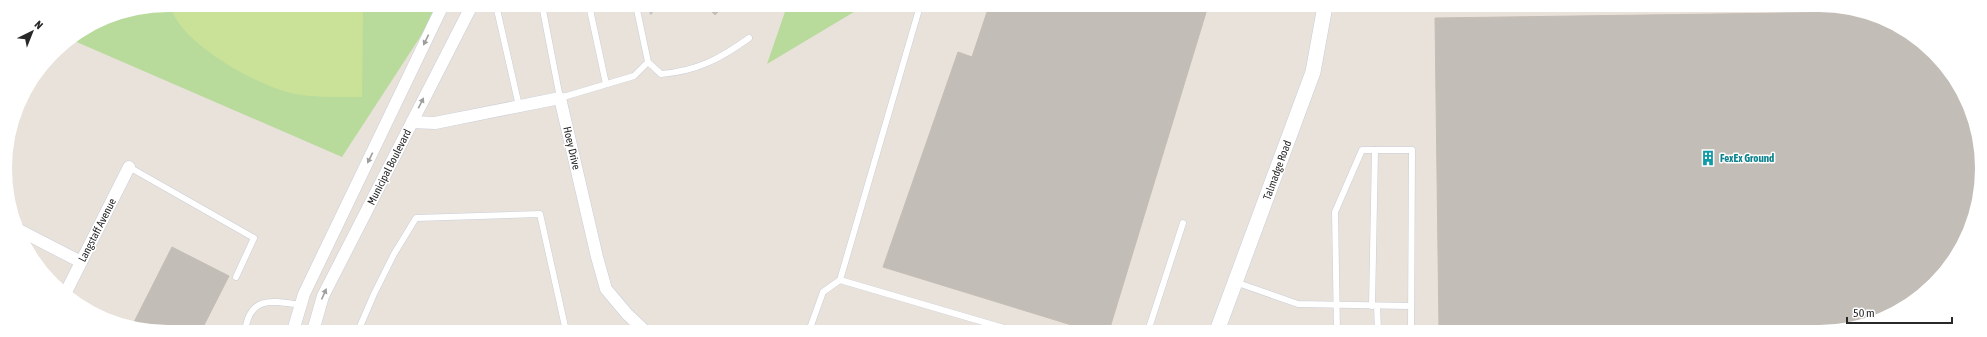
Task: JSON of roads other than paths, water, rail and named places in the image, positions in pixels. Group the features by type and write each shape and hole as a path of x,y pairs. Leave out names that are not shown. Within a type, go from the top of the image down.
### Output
{"street":[{"name":"Municipal Boulevard","path":"295,325 304,294 440,12"},
{"name":"Municipal Boulevard","path":"315,325 323,296 468,12"},
{"name":"Talmadge Road","path":"1219,325 1313,72 1324,12"},
{"path":"412,122 436,123 560,98"},
{"name":"Hoey Drive","path":"560,98 597,257 606,289 627,314 639,325"},
{"name":"Langstaff Avenue","path":"68,288 129,167"},
{"path":"26,234 81,262"}],"lane":[{"path":"498,12 519,106"},
{"path":"543,12 560,98 634,76 648,62"},
{"path":"591,12 606,84"},
{"path":"637,12 648,62 661,74 677,72 705,65 728,53 749,38"},
{"path":"811,325 823,292 840,280 918,12"},
{"path":"1337,325 1335,212 1362,150 1412,150 1411,325"},
{"path":"1375,150 1375,306 1377,325"},
{"path":"129,167 254,238 236,277"},
{"path":"361,325 394,254 416,218 540,214 565,325"},
{"path":"1150,325 1183,223"},
{"path":"840,280 994,325"},
{"path":"1235,282 1298,304 1336,306 1410,306"},
{"path":"246,325 247,317 258,305 268,301 300,305"}],"place":[{"name":"FexEx Ground","path":"1708,158"}]}
